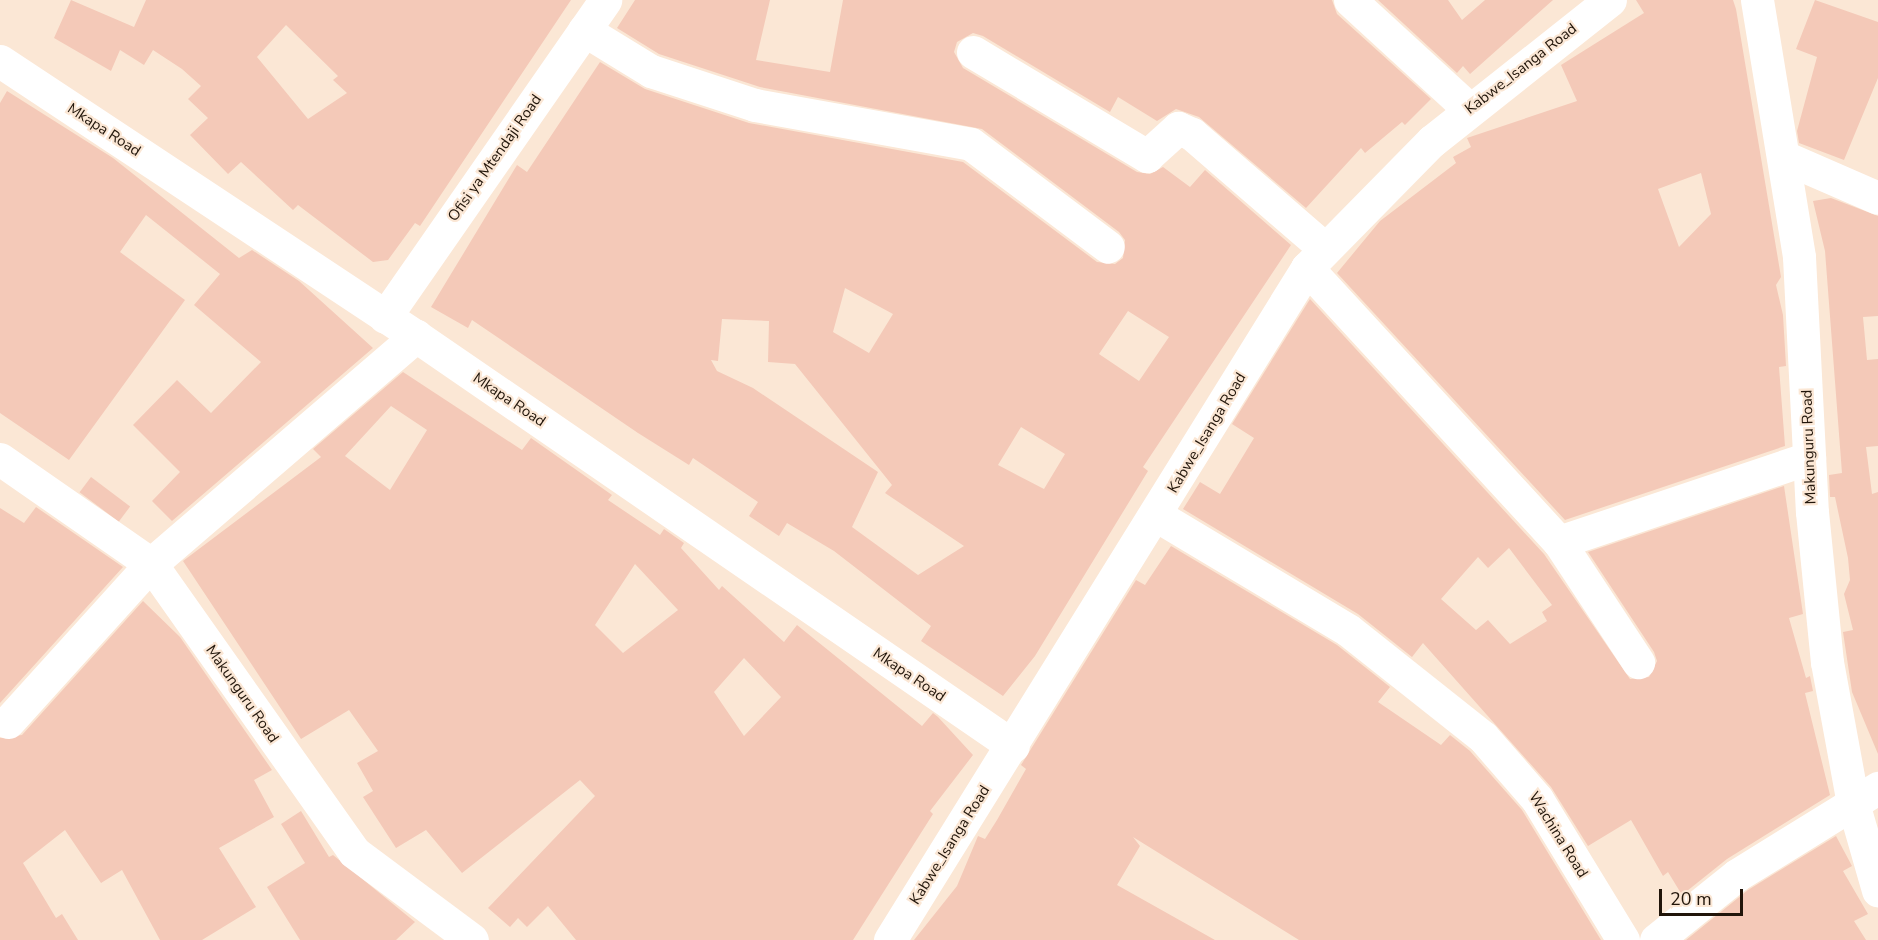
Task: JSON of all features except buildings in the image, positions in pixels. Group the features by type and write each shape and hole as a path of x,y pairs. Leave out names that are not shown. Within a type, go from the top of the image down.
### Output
{"street":[{"name":"Ofisi ya Mtendaji Road","path":"385,317 605,0"},
{"path":"1350,0 1468,109"},
{"name":"Kabwe_Isanga Road","path":"890,940 1316,258 1468,109 1610,0"},
{"name":"Makunguru Road","path":"1757,0 1786,158 1805,334 1809,458 1827,662 1865,795 1878,890"},
{"path":"584,30 651,71 755,105 971,144 1108,247"},
{"path":"973,52 1147,156 1178,128 1192,134 1316,258 1559,542 1638,662"},
{"name":"Mkapa Road","path":"0,61 416,336 1013,746"},
{"path":"1786,158 1878,198"},
{"path":"8,722 152,564 416,336"},
{"path":"1559,542 1809,458"},
{"name":"Makunguru Road","path":"0,459 152,564 354,852 472,940"},
{"name":"Wachina Road","path":"1156,515 1348,630 1483,737 1537,799 1623,940"},
{"path":"1656,940 1737,875 1865,795"}]}
